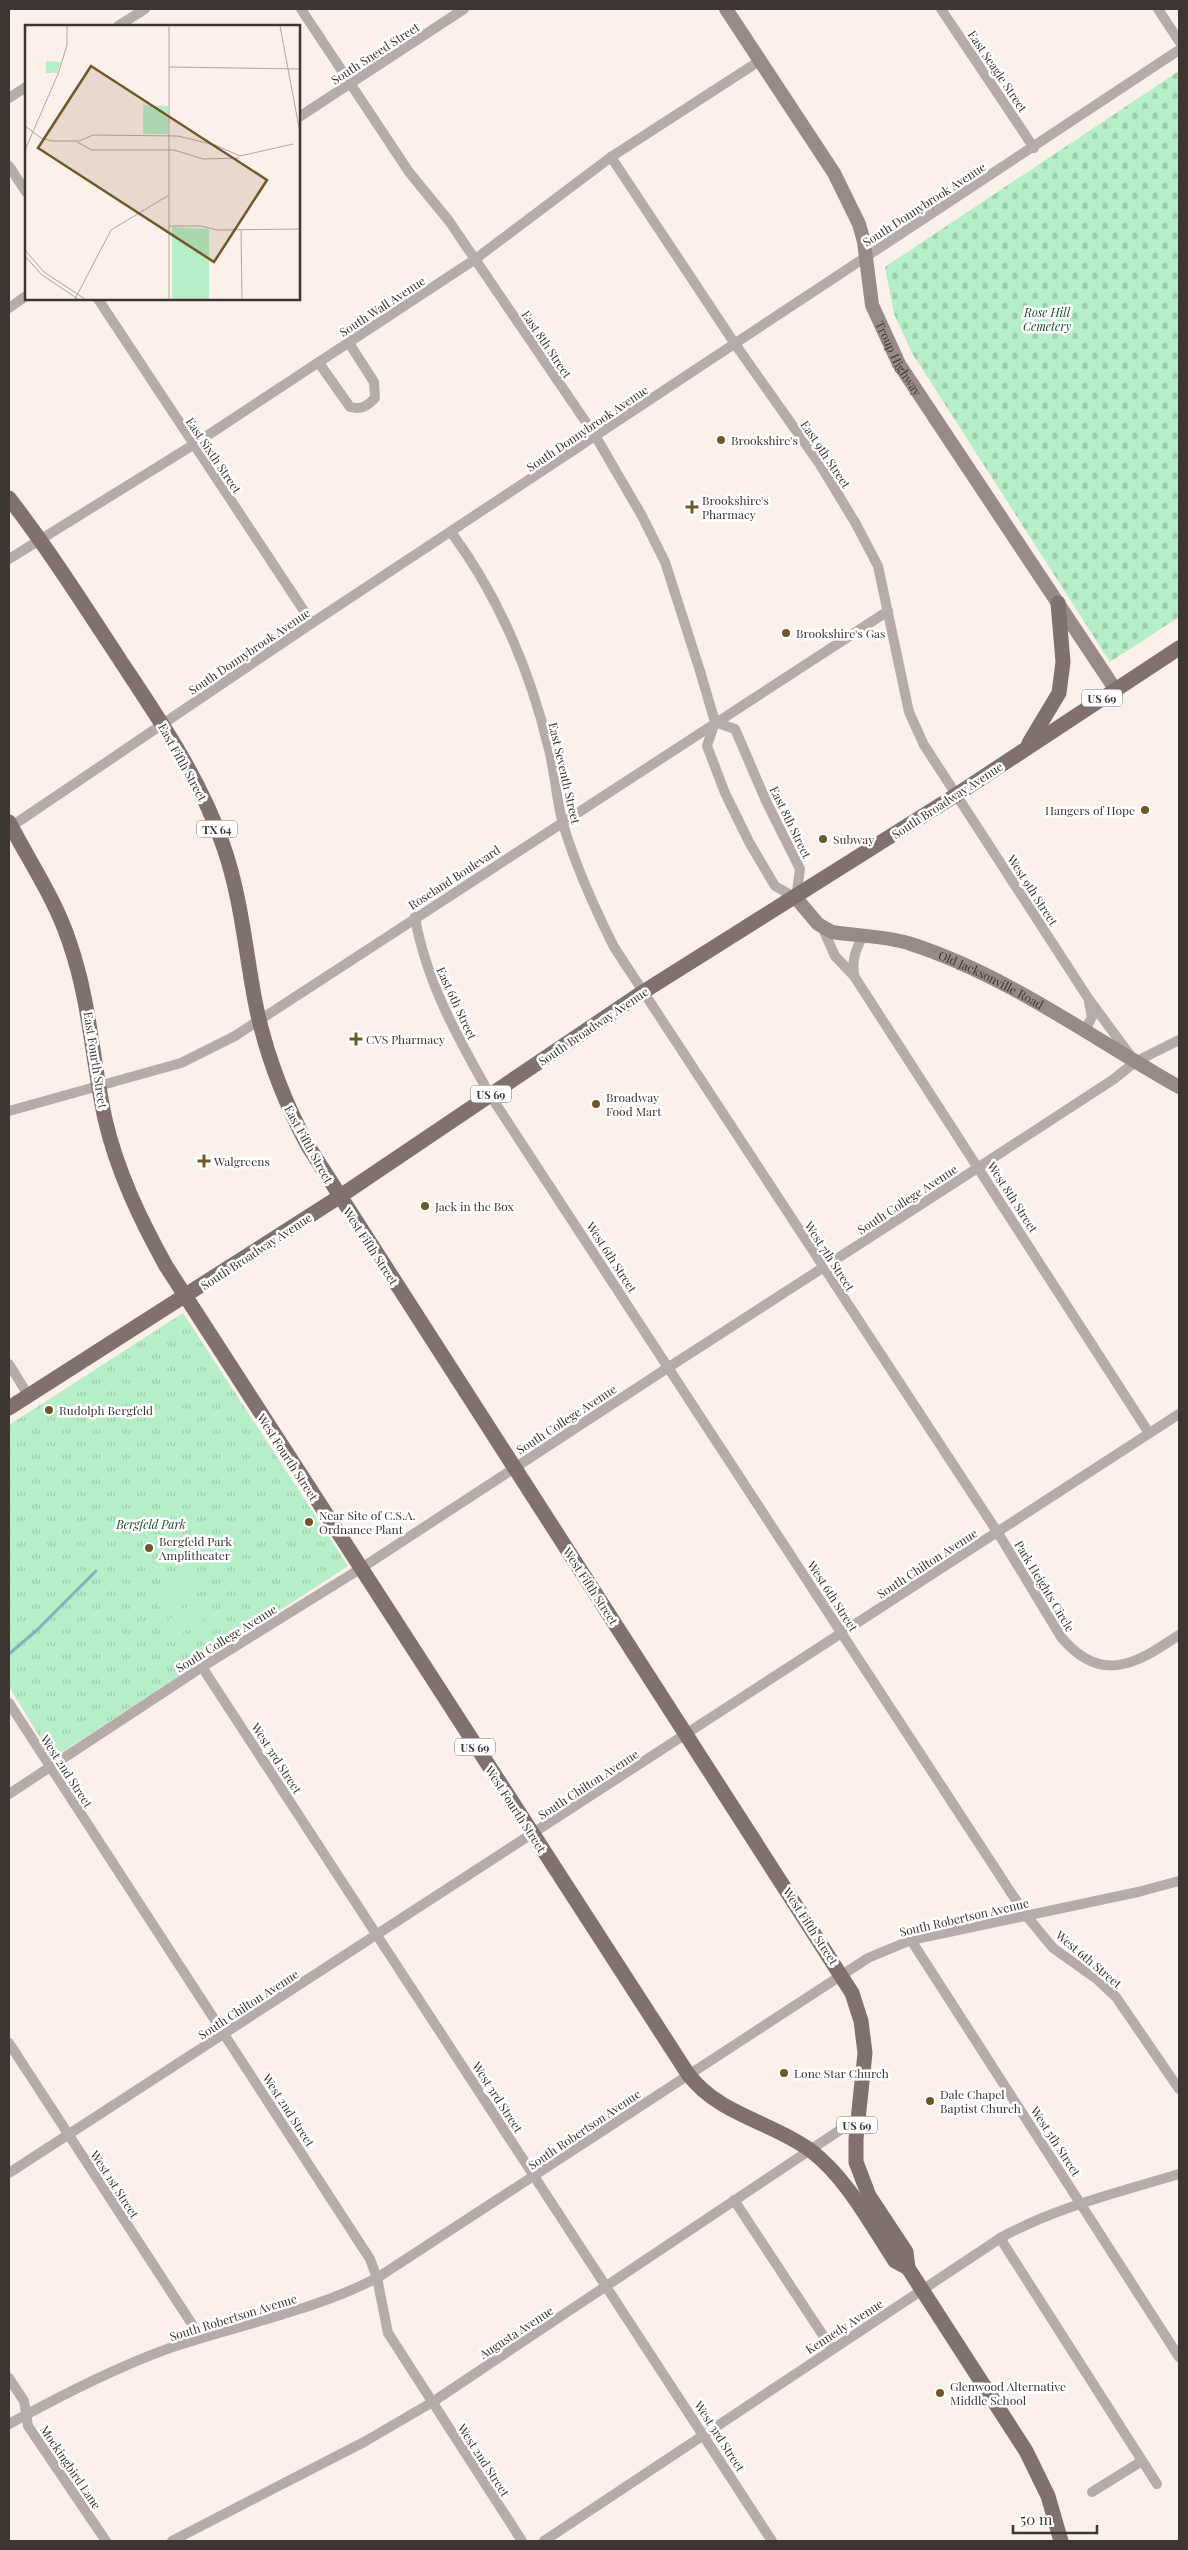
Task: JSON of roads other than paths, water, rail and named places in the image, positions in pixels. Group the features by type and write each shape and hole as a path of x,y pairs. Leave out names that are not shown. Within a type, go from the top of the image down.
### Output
{"main road":[{"name":"Troup Highway","path":"726,9 834,173 849,201 859,224 872,305 899,364 1116,689"},
{"name":"East Fifth Street","path":"9,498 40,540 162,724 203,796 224,845 242,912 260,1020 275,1074 293,1119 339,1197"},
{"path":"1026,748 1059,693 1063,662 1058,603"},
{"name":"South Broadway Avenue","path":"9,1408 339,1197 643,992 796,898 1179,648"},
{"name":"East Fourth Street","path":"10,825 56,908 71,946 90,1018 99,1086 110,1137 124,1181 154,1245 185,1296"},
{"path":"796,898 822,928"},
{"name":"Old Jacksonville Road","path":"822,928 832,932 910,943 960,963 1007,986 1179,1087"},
{"name":"West Fifth Street","path":"339,1197 842,1974"},
{"name":"West Fourth Street","path":"185,1296 695,2084 717,2102 810,2150"},
{"name":"US 69","path":"842,1974 857,2005 864,2037 864,2073 856,2152 860,2173 869,2196 906,2252 908,2268 1026,2451 1048,2496 1061,2541"},
{"name":"US 69","path":"810,2150 840,2178 896,2261 908,2268"}],"street":[{"path":"120,25 145,9"},
{"name":"East 8th Street","path":"301,9 409,172 449,221 596,437 642,516 665,562 715,722 735,729 766,801 800,869 796,898"},
{"name":"South Sneed Street","path":"300,116 464,9"},
{"name":"East Seagle Street","path":"941,9 1034,148"},
{"path":"1158,9 1179,41"},
{"name":"South Donnybrook Avenue","path":"10,825 312,623 1034,148 1179,50"},
{"name":"South Wall Avenue","path":"9,559 193,445 474,260 611,157 760,60"},
{"path":"9,98 25,88"},
{"name":"East 9th Street","path":"611,157 735,344 819,463 856,524 878,566 909,712 924,745 956,795"},
{"path":"9,166 25,190"},
{"path":"9,308 25,297"},
{"name":"East Sixth Street","path":"99,300 312,623"},
{"path":"318,363 350,407 358,409 367,406 374,398 374,382 349,343"},
{"name":"East Seventh Street","path":"451,532 468,555 490,593 528,678 548,746 562,823 591,902 614,947 643,992"},
{"name":"Roseland Boulevard","path":"9,1111 181,1063 235,1036 715,722 773,688 888,611"},
{"path":"715,722 707,746 725,793 749,842 775,886 796,898"},
{"name":"West 9th Street","path":"956,795 1088,998 1135,1062"},
{"name":"East 6th Street","path":"415,917 420,948 444,1008 490,1095"},
{"name":"West 8th Street","path":"822,928 836,956 854,976 1149,1433"},
{"path":"854,976 852,960 854,951 863,936"},
{"name":"West 7th Street","path":"643,992 998,1533"},
{"name":"West 9th Street","path":"1084,1032 1092,1017 1088,998"},
{"name":"South College Avenue","path":"9,1794 202,1667 360,1569 979,1167 1114,1079 1135,1062 1179,1040"},
{"name":"West 6th Street","path":"490,1095 1025,1914 1053,1948 1098,1980 1116,1997 1179,2089"},
{"path":"9,1364 28,1395"},
{"name":"South Chilton Avenue","path":"9,2173 533,1835 1179,1414"},
{"name":"Park Heights Circle","path":"998,1533 1060,1637 1071,1650 1084,1659 1099,1664 1115,1666 1130,1664 1145,1657 1179,1635"},
{"name":"West 3rd Street","path":"202,1667 606,2287 704,2433 772,2541"},
{"name":"West 2nd Street","path":"9,1703 370,2259 377,2278 388,2333 431,2403 522,2541"},
{"name":"South Robertson Avenue","path":"9,2424 107,2373 201,2338 324,2302 377,2278 868,1958 911,1940 1025,1914 1138,1892 1179,1880"},
{"name":"West 5th Street","path":"911,1940 1082,2203 1179,2357"},
{"name":"West 1st Street","path":"9,2043 201,2338"},
{"name":"Augusta Avenue","path":"172,2541 364,2442 431,2403 858,2118"},
{"name":"Kennedy Avenue","path":"544,2541 1000,2238 1027,2223 1082,2203 1179,2174"},
{"path":"734,2200 832,2349"},
{"path":"1000,2238 1157,2484"},
{"name":"Mockingbird Lane","path":"9,2378 24,2401 28,2426 106,2541"},
{"path":"1092,2492 1142,2461"}],"waterway":[{"path":"9,1654 37,1630 96,1571"}],"place":[{"name":"Brookshire's","path":"721,440"},
{"name":"Brookshire's Pharmacy","path":"692,507"},
{"name":"Brookshire's Gas","path":"786,633"},
{"name":"Hangers of Hope","path":"1145,810"},
{"name":"Subway","path":"823,839"},
{"name":"CVS Pharmacy","path":"356,1039"},
{"name":"Broadway Food Mart","path":"596,1104"},
{"name":"Walgreens","path":"204,1161"},
{"name":"Jack in the Box","path":"425,1206"},
{"name":"Rudolph Bergfeld","path":"49,1410"},
{"name":"Near Site of C.S.A. Ordnance Plant","path":"309,1522"},
{"name":"Bergfeld Park Amplitheater","path":"149,1548"},
{"name":"Lone Star Church","path":"784,2073"},
{"name":"Dale Chapel Baptist Church","path":"930,2101"},
{"name":"Glenwood Alternative Middle School","path":"940,2393"}],"park label":[{"name":"Rose Hill Cemetery","path":"1047,319"},
{"name":"Bergfeld Park","path":"151,1524"}]}
